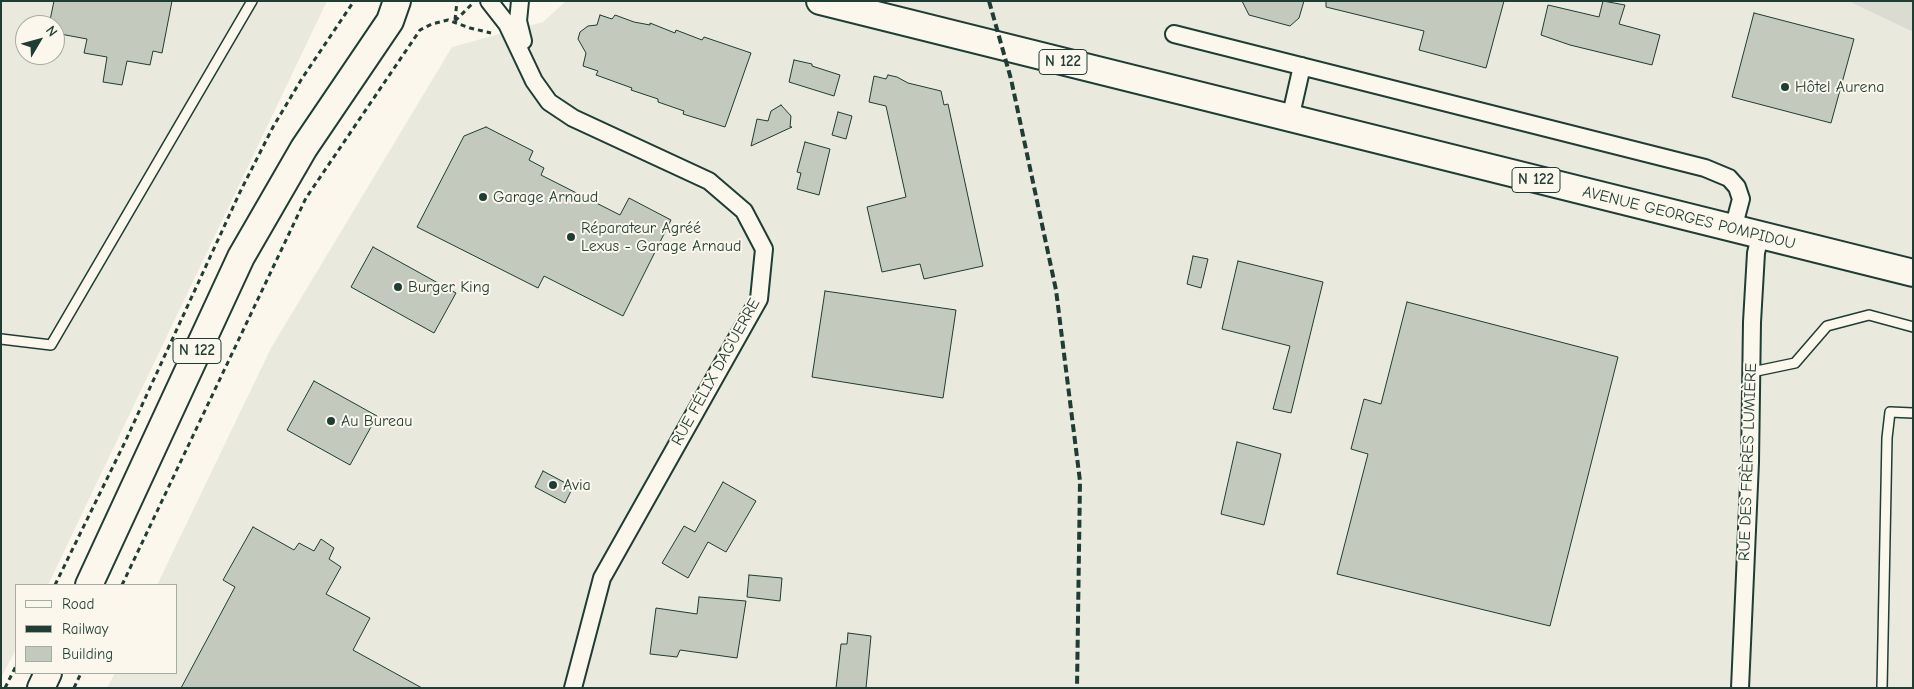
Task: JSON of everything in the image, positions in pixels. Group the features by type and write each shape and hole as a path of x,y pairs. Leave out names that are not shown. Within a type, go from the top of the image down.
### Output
{"main road":[{"name":"N 122","path":"89,584 242,257 304,148 394,11 415,1"},
{"name":"AVENUE GEORGES POMPIDOU","path":"820,1 1913,273"},
{"path":"41,688 48,674"}],"street":[{"name":"RUE FÉLIX DAGUERRE","path":"489,1 507,24 540,91 549,102 573,118 709,181 744,211 764,249 759,300 602,578 573,688"},
{"name":"RUE FÉLIX DAGUERRE","path":"520,1 518,21 530,70"},
{"path":"1174,34 1705,168 1728,178 1736,187 1741,199 1733,229"},
{"path":"1290,119 1302,66"},
{"name":"RUE DES FRÈRES LUMIÈRE","path":"1740,688 1750,462 1752,322 1756,253 1760,236"}],"lane":[{"path":"1,339 51,345 252,1"},
{"path":"1752,372 1795,363 1827,326 1869,314 1913,327"},
{"path":"1882,688 1890,412 1913,413"}],"path":[{"path":"56,584 125,442 240,192 273,127 301,80 354,1"},
{"path":"455,21 457,1"},
{"path":"455,21 474,1"},
{"path":"122,584 306,198 414,38 426,26 448,20 455,21"},
{"path":"5,688 15,668"},
{"path":"74,688 81,674"}],"shaded area":[{"path":"1,1 327,1 48,584 15,584 15,651 1,678"},
{"path":"566,1 1848,1 1913,32 1913,688 107,688 114,674 178,674 178,584 157,584 271,348 452,47 543,22"},
{"path":"1848,1 1913,1 1913,32"}],"building":[{"path":"54,1 172,1 162,53 153,51 150,65 127,61 122,85 103,82 107,57 84,53 87,39 65,35 65,15 51,15"},
{"path":"1242,1 1304,1 1299,18 1290,26 1249,15"},
{"path":"1326,1 1504,1 1486,68 1419,50 1424,31 1326,7"},
{"path":"1603,1 1625,5 1619,24 1660,35 1652,65 1570,45 1541,35 1548,5 1599,17"},
{"path":"1754,13 1854,39 1831,123 1732,97"},
{"path":"600,15 612,19 615,15 634,22 650,25 650,23 675,33 676,30 702,40 704,37 751,53 725,127 683,114 684,111 658,102 658,99 631,90 632,88 596,75 598,71 583,66 586,53 578,39 580,32 588,26 597,25"},
{"path":"794,60 812,64 812,66 840,75 834,96 789,82"},
{"path":"888,75 908,83 941,91 944,105 948,104 983,266 924,279 920,264 882,272 867,207 906,197 886,106 869,102 874,76 886,79"},
{"path":"781,105 791,116 790,127 792,127 751,146 757,119 768,121 771,111"},
{"path":"838,112 852,116 846,139 832,135"},
{"path":"486,127 533,151 529,160 544,168 541,175 620,215 629,198 671,220 623,316 544,276 538,288 417,227 464,136"},
{"path":"805,142 830,149 819,195 797,189 801,173 797,172"},
{"path":"373,247 456,293 434,333 351,287"},
{"path":"1193,256 1208,259 1201,288 1187,284"},
{"path":"1238,261 1323,282 1291,413 1273,409 1290,346 1222,329"},
{"path":"825,291 956,310 943,398 812,377"},
{"path":"1407,302 1618,357 1550,626 1337,574 1368,454 1351,449 1364,399 1381,404"},
{"path":"314,381 377,416 350,465 287,430"},
{"path":"1237,442 1281,454 1264,525 1221,514"},
{"path":"543,471 573,487 565,503 535,487"},
{"path":"723,482 756,501 726,552 708,542 688,578 662,563 684,526 695,532"},
{"path":"253,527 294,550 299,543 314,551 321,539 334,548 329,559 341,567 326,594 370,618 353,650 422,688 181,688 235,587 223,580"},
{"path":"749,575 782,578 780,601 747,597"},
{"path":"699,597 746,601 737,658 680,650 677,657 650,654 656,608 697,614"},
{"path":"848,633 871,636 866,688 836,688 841,644 847,644"}],"railway":[{"path":"989,1 1011,79 1056,290 1080,481 1077,688"}],"place":[{"name":"Hôtel Aurena","path":"1785,87"},
{"name":"Garage Arnaud","path":"483,197"},
{"name":"Réparateur Agréé Lexus - Garage Arnaud","path":"571,237"},
{"name":"Burger King","path":"398,287"},
{"name":"Au Bureau","path":"331,421"},
{"name":"Avia","path":"553,485"}]}
